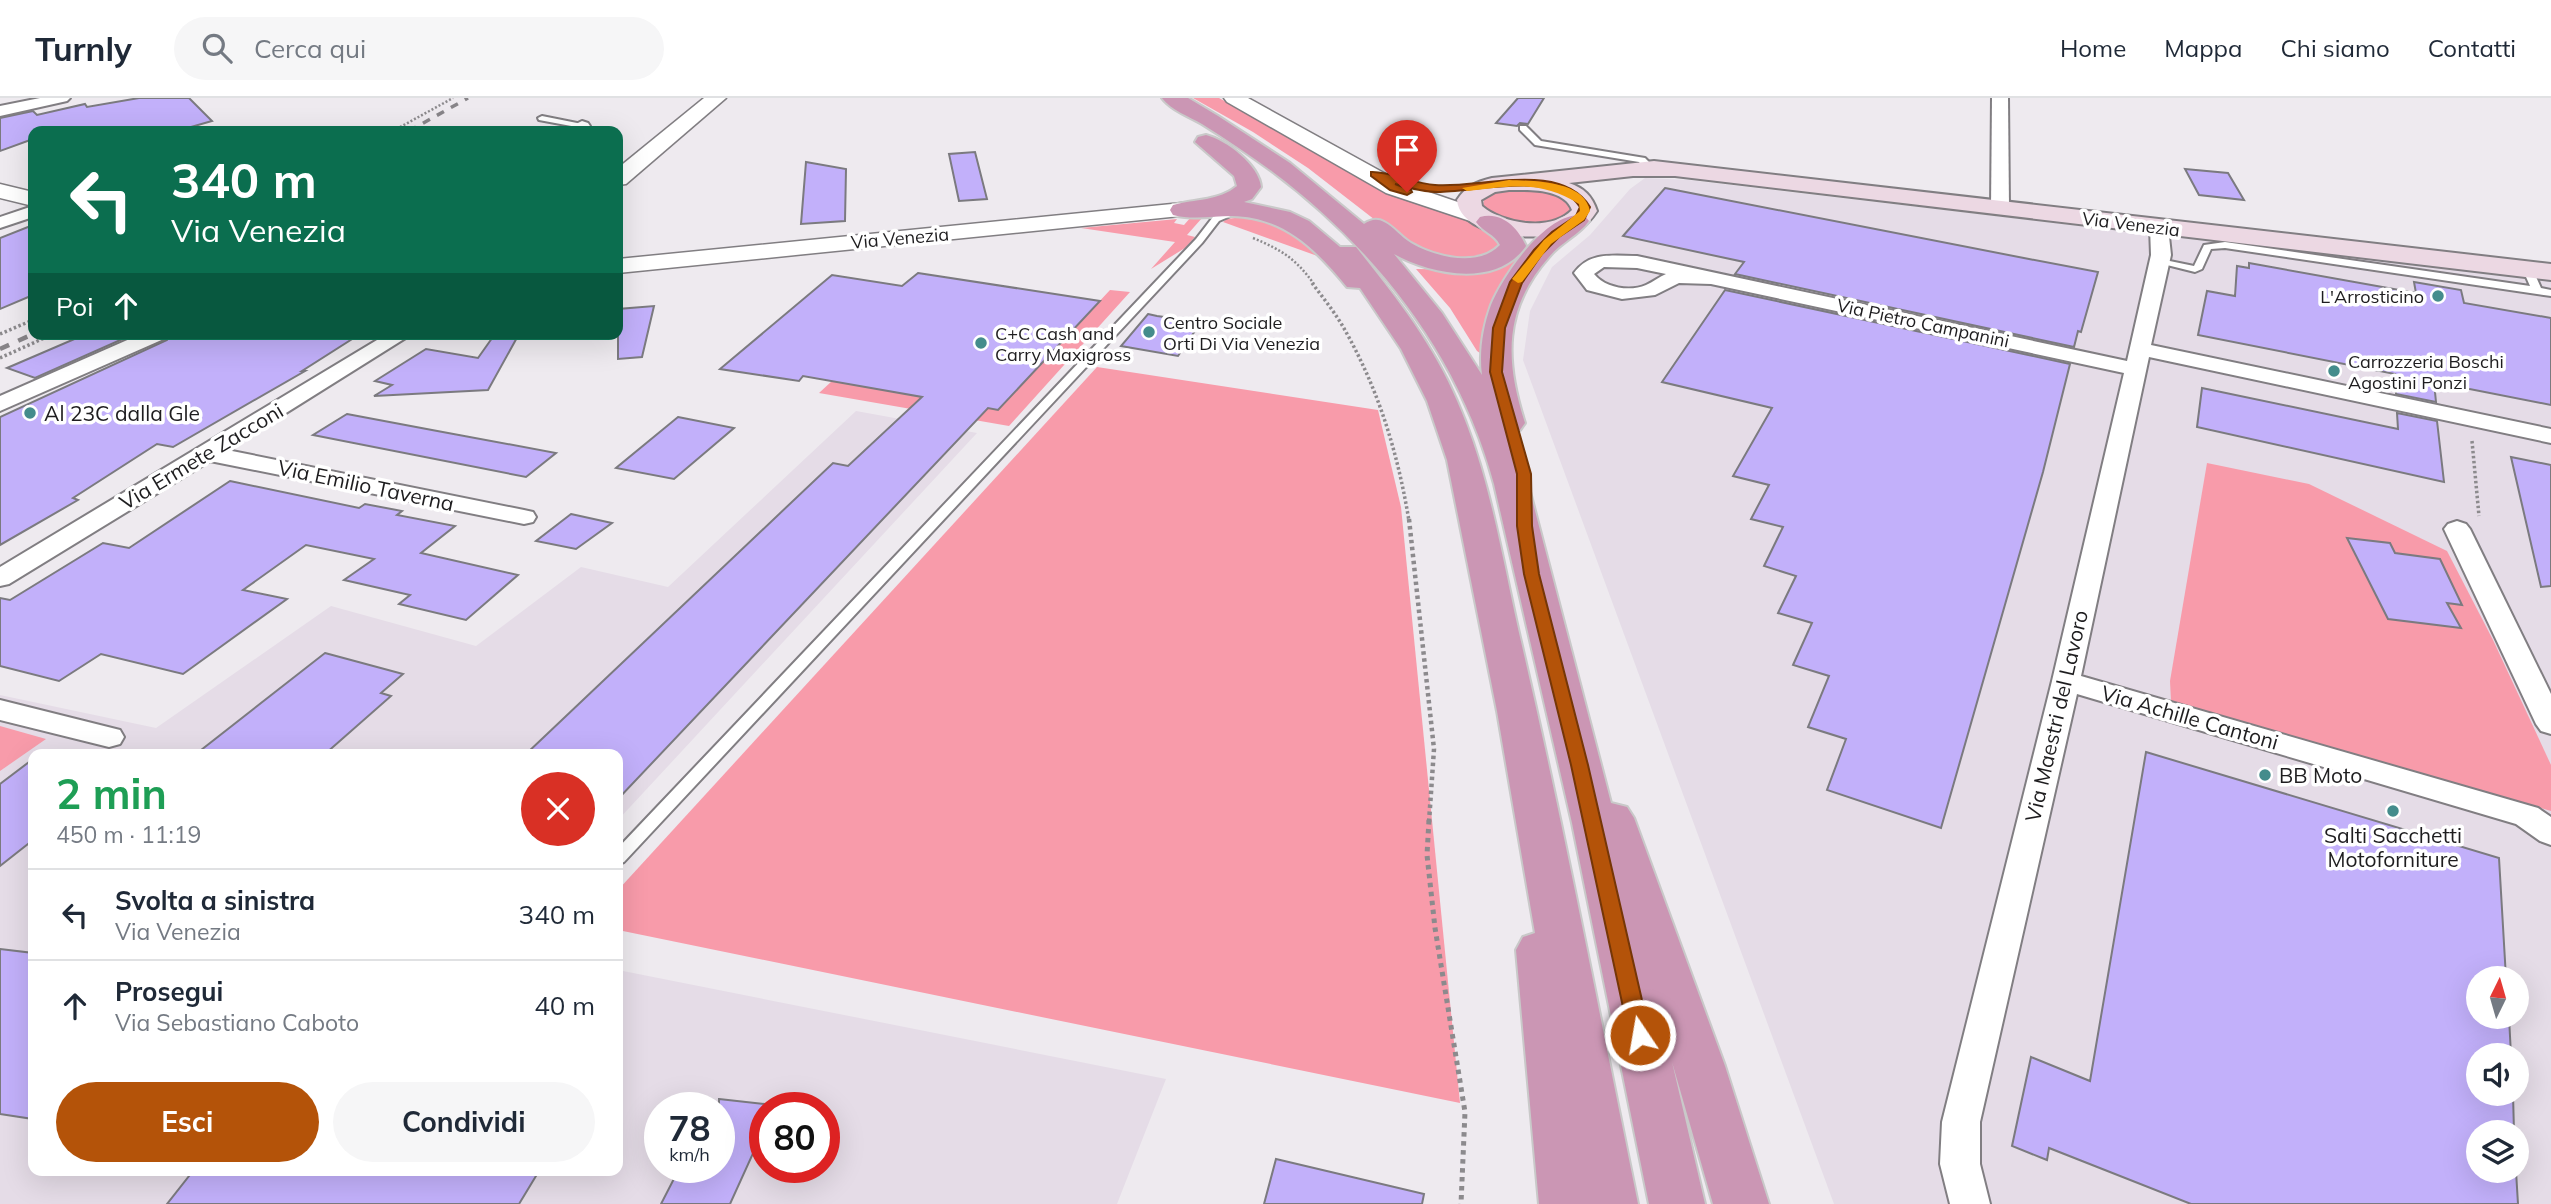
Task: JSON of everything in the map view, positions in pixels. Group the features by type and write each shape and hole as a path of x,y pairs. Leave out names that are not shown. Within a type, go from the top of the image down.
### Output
{"highway":[{"path":"1162,103 1254,146 1310,176 1400,247 1421,258 1458,265 1482,264 1500,258 1510,250 1513,242 1504,229 1486,220"},
{"path":"1162,103 1241,168 1250,180 1248,190 1241,196 1182,211"},
{"path":"1162,103 1247,163 1303,208 1371,282 1410,338 1443,401 1464,460 1517,711 1610,1204"},
{"path":"1254,146 1349,221 1401,277 1433,320 1462,367 1489,420 1510,480 1531,574 1552,648 1677,1204"},
{"path":"1182,211 1253,211 1287,218 1314,234 1410,338"},
{"path":"1526,545 1524,474 1499,385 1497,338 1505,308 1523,271 1548,242 1581,214"},
{"path":"1552,648 1690,1040 1741,1204"},
{"path":"1517,711 1535,912 1567,1204"}],"main road":[{"name":"Via Venezia","path":"1486,220 1469,208 1470,197 1485,187 1573,177 1609,169 1649,170 1711,174 2159,227 2539,277"},
{"name":"Via Venezia","path":"1581,214 1585,191 1594,180 1618,173 1649,170"},
{"path":"1486,220 1535,229 1554,228 1581,214 1576,195 1555,187 1504,183"}],"street":[{"path":"0,111 62,98"},
{"path":"623,175 716,98"},
{"path":"1234,98 1374,174 1394,188 1486,220"},
{"path":"2000,98 2000,208"},
{"path":"1374,174 1429,188 1464,188 1504,183"},
{"path":"0,191 28,197"},
{"name":"Via Venezia","path":"623,266 1182,211"},
{"path":"0,223 28,213"},
{"name":"Via Maestri del Lavoro","path":"1970,1204 1958,1163 1961,1122 2066,681 2160,262 2162,243 2159,227"},
{"name":"Via Pietro Campanini","path":"1710,278 1674,277 1650,291 1625,293 1591,284 1584,273 1593,264 1625,260 2551,436"},
{"path":"0,404 145,340"},
{"name":"Via Ermete Zacconi","path":"0,578 392,340"},
{"name":"Via Emilio Taverna","path":"207,453 524,517"},
{"path":"2457,529 2551,724"},
{"name":"Via Achille Cantoni","path":"2066,681 2527,816 2551,833"},
{"path":"0,709 109,737"}],"lane":[{"path":"542,118 567,126"},
{"path":"1523,128 1538,143 1642,160 1649,170"},
{"path":"1182,211 1206,213 1214,218 1214,222"},
{"path":"623,853 1214,222 1231,212 1253,211"},
{"path":"2160,262 2195,269 2199,267 2207,247 2225,245 2539,277 2551,293"}],"path":[{"path":"402,126 453,98"},
{"path":"1214,222 1279,249 1300,265 1346,331 1385,416 1400,467 1410,525 1434,749 1427,855 1435,928 1465,1112 1461,1204"},
{"path":"0,334 28,322"},
{"path":"0,358 40,340"},
{"path":"2457,529 2479,520 2469,419"}],"shaded area":[{"path":"1193,98 1219,98 1378,185 1476,222 1504,244 1480,259 1437,258 1388,230 1308,168 1253,132"},
{"path":"1645,178 1689,180 2551,281 2551,1204 1834,1204 1523,360 1530,311 1552,267 1590,235 1630,189"},
{"path":"1533,188 1563,197 1571,206 1571,211 1562,218 1539,224 1503,218 1483,208 1484,197 1498,190"},
{"path":"1250,216 1280,222 1323,258 1223,222"},
{"path":"1191,217 1202,218 1187,235 1195,237 1185,248 1151,269 1175,242 1081,228 1177,219 1174,223 1184,225"},
{"path":"1521,256 1505,280 1480,353 1450,308 1416,269 1489,270 1509,264"},
{"path":"1110,290 1130,292 1009,426 819,393 832,381 998,410"},
{"path":"1097,367 1378,410 1401,507 1460,1103 623,931 623,885"},
{"path":"856,411 977,433 623,815 623,749 28,749 28,1176 623,1176 623,971 1166,1079 1117,1204 0,1204 0,695 156,728 331,606 476,646 581,567 668,587"},
{"path":"2207,463 2309,484 2447,551 2493,640 2551,765 2551,811 2171,701 2170,681"},
{"path":"0,726 46,739 28,749 0,771"}],"building":[{"path":"139,98 189,98 212,121 194,126 28,126 28,141 0,151 0,118 33,111 37,115 85,104 87,107"},
{"path":"1518,98 1544,98 1528,124 1520,123 1517,126 1496,123"},
{"path":"975,152 987,199 959,201 949,154"},
{"path":"806,162 846,169 845,221 801,224"},
{"path":"2185,169 2228,173 2244,200 2199,195"},
{"path":"1665,188 2098,272 2074,347 1735,274 1744,262 1623,236"},
{"path":"28,227 28,297 0,309 0,238"},
{"path":"2249,263 2416,293 2414,282 2461,290 2464,303 2551,318 2551,405 2434,382 2436,402 2396,394 2395,374 2198,335 2207,291 2235,296 2237,266 2249,268"},
{"path":"918,273 1100,301 998,410 988,408 623,794 623,749 531,749 833,463 848,466 922,397 803,376 799,381 720,369 832,275 902,286"},
{"path":"1725,290 2070,364 2043,472 1941,828 1827,790 1846,739 1808,727 1829,676 1793,665 1812,623 1778,613 1796,576 1764,566 1783,527 1751,519 1769,485 1733,476 1772,408 1662,382"},
{"path":"654,306 642,357 618,359 618,340 623,340 623,309"},
{"path":"1148,314 1201,322 1178,356 1121,346"},
{"path":"72,340 120,340 35,378 7,368"},
{"path":"167,340 351,340 302,371 305,371 173,447 157,444 73,498 78,500 0,545 0,417"},
{"path":"491,340 516,340 488,390 374,396 392,385 375,381 426,349 478,358"},
{"path":"2202,388 2398,429 2397,413 2437,421 2444,482 2197,427"},
{"path":"347,414 556,453 526,477 313,435"},
{"path":"678,417 734,428 674,479 616,468"},
{"path":"2511,457 2551,465 2551,586 2541,587"},
{"path":"230,481 359,508 365,504 402,511 397,515 455,526 421,553 518,575 466,620 399,604 410,595 344,580 374,559 306,545 243,590 287,599 183,674 101,654 59,681 0,666 0,598 10,600 103,543 129,548"},
{"path":"571,514 612,523 576,549 536,541"},
{"path":"2347,538 2390,543 2395,553 2440,559 2462,605 2447,603 2461,628 2388,619"},
{"path":"325,653 403,674 381,693 391,696 331,749 202,749"},
{"path":"2146,752 2499,858 2505,966 2466,966 2466,1029 2510,1029 2510,1043 2466,1043 2466,1106 2513,1106 2514,1120 2466,1120 2466,1183 2517,1183 2518,1204 2191,1204 2049,1148 2047,1160 2012,1146 2031,1057 2090,1081"},
{"path":"28,763 28,844 0,866 0,784"},
{"path":"0,949 28,952 28,1118 0,1114"},
{"path":"735,1101 749,1102 749,1162 730,1204 661,1204 672,1183 735,1183"},
{"path":"1276,1159 1424,1194 1422,1204 1264,1204"},
{"path":"189,1176 536,1176 519,1204 167,1204"}],"railway":[{"path":"418,126 468,98"},
{"path":"0,349 28,336"}],"slow traffic":[{"path":"1467,188 1509,183 1546,185 1576,195 1584,203 1585,211 1581,218 1548,242 1518,279"}],"place":[{"name":"L'Arrosticino","path":"2438,296"},
{"name":"Centro Sociale Orti Di Via Venezia","path":"1149,332"},
{"name":"C+C Cash and Carry Maxigross","path":"981,343"},
{"name":"Carrozzeria Boschi Agostini Ponzi","path":"2334,371"},
{"name":"Al 23C dalla Gle","path":"30,413"},
{"name":"BB Moto","path":"2265,775"},
{"name":"Salti Sacchetti Motoforniture","path":"2393,811"}],"route":[{"path":"1407,192 1394,188 1374,174 1422,188 1473,188 1509,183 1546,185 1570,192 1584,203 1585,211 1581,218 1556,234 1538,252 1516,282 1499,328 1496,372 1524,474 1524,526 1531,574 1552,648 1640,1035"}]}
